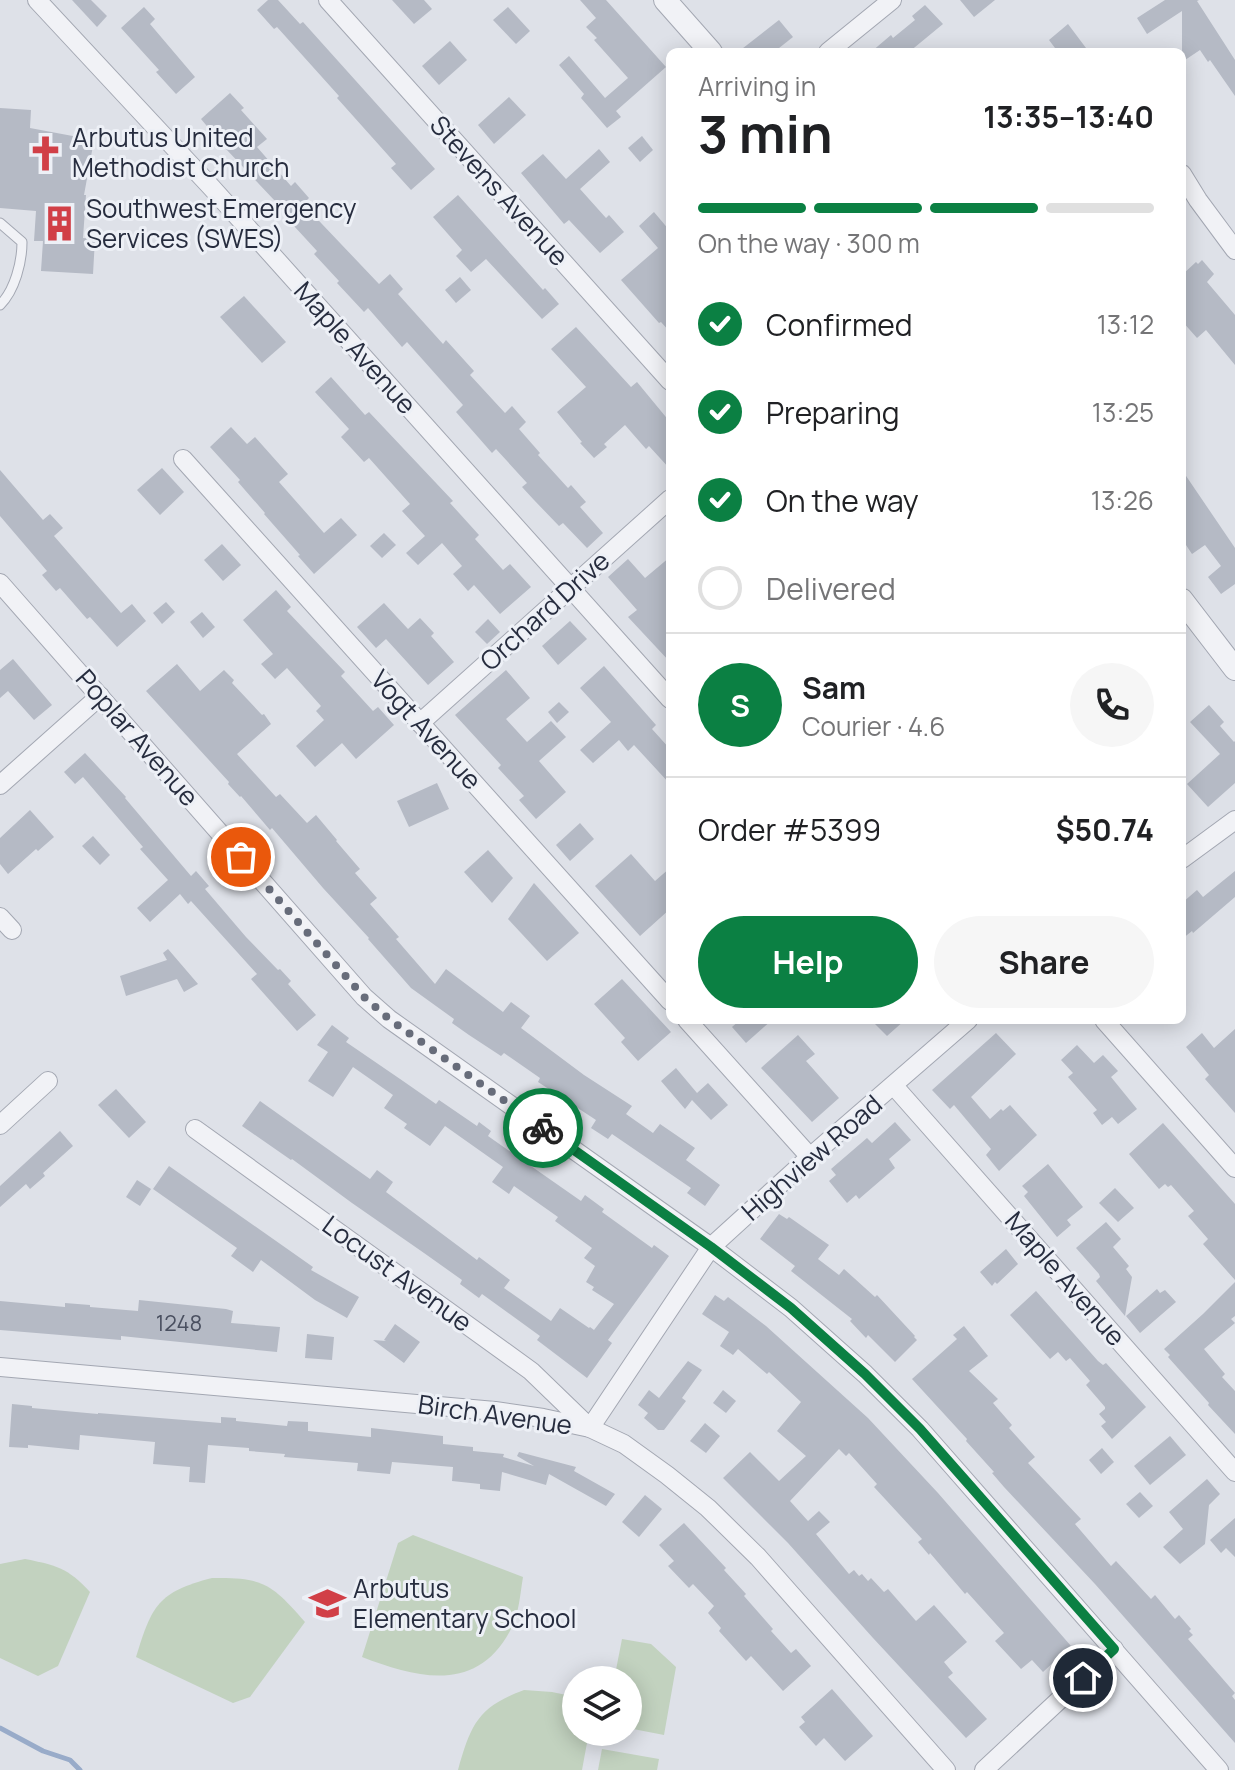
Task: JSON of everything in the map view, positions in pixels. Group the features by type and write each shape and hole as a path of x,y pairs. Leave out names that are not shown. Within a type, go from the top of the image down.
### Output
{"street":[{"name":"Maple Avenue","path":"37,0 222,200 666,694"},
{"name":"Stevens Avenue","path":"328,0 666,377"},
{"path":"665,0 707,48"},
{"path":"833,48 892,0"},
{"path":"1186,180 1235,250"},
{"name":"Vogt Avenue","path":"183,459 666,997"},
{"name":"Orchard Drive","path":"420,723 666,503"},
{"name":"Poplar Avenue","path":"0,583 364,997 389,1019 711,1247 791,1308 920,1429 1219,1770"},
{"path":"1186,605 1235,669"},
{"path":"0,785 100,696"},
{"path":"1186,856 1235,820"},
{"path":"691,1024 810,1157"},
{"name":"Highview Road","path":"590,1428 711,1247 894,1086 959,1024"},
{"path":"1108,1024 1235,1168"},
{"path":"0,1125 48,1081"},
{"name":"Maple Avenue","path":"894,1086 1235,1472"},
{"name":"Locust Avenue","path":"195,1129 531,1371 590,1428"},
{"name":"Birch Avenue","path":"0,1367 495,1411 590,1428 624,1444 708,1508 758,1557 946,1770"},
{"path":"984,1770 1114,1649"}],"lane":[{"path":"0,223 22,242 22,258 2,298"}],"green space":[{"path":"413,1535 523,1577 513,1625 496,1651 480,1665 444,1676 424,1675 362,1657 398,1543"},
{"path":"25,1559 61,1569 90,1592 58,1666 38,1676 0,1658 0,1564"},
{"path":"212,1578 243,1579 265,1585 284,1599 305,1622 250,1697 233,1703 136,1657 147,1625 160,1603 180,1589"},
{"path":"622,1639 651,1644 676,1667 664,1735 642,1731 642,1666 617,1666"},
{"path":"524,1690 562,1694 562,1746 586,1746 582,1770 458,1770 472,1729 486,1711 508,1696"},
{"path":"602,1749 659,1759 657,1770 598,1770"}],"building":[{"path":"72,0 91,0 107,16 97,27"},
{"path":"268,0 278,0 300,24 303,22 435,169 411,190 391,168 396,164 337,98 339,96 277,27 274,29 257,10"},
{"path":"392,0 424,0 432,9 414,24"},
{"path":"580,0 606,0 666,67 616,111 621,117 607,128 581,98 584,94 559,65 569,56 605,98 628,78 586,27 596,18"},
{"path":"960,0 995,0 974,17"},
{"path":"1165,0 1199,0 1235,60 1235,96 1200,50 1186,59 1186,48 1182,48 1182,11 1147,34 1137,18"},
{"path":"925,5 943,24 914,48 876,48 915,20 912,16"},
{"path":"144,7 155,19 150,24 195,77 176,94 121,28"},
{"path":"508,7 530,31 516,44 493,20"},
{"path":"779,20 793,37 779,48 743,48"},
{"path":"1068,24 1086,48 1055,48 1049,40"},
{"path":"450,41 467,60 439,85 422,66"},
{"path":"230,93 267,139 257,147 291,186 295,182 309,198 303,204 379,284 390,274 403,289 398,294 443,344 446,340 474,371 470,375 505,413 512,406 526,422 519,429 568,488 571,485 586,502 580,507 603,533 587,548 563,523 559,526 522,487 527,483 496,449 492,453 456,412 463,405 407,342 402,347 368,308 364,312 337,283 339,281 314,254 317,251 201,119"},
{"path":"509,97 526,115 494,144 478,125"},
{"path":"0,108 31,110 30,128 94,140 84,195 83,238 95,239 93,274 41,271 43,241 34,241 36,211 0,208"},
{"path":"642,136 653,150 640,162 628,148"},
{"path":"599,149 610,162 580,189 606,218 609,215 624,232 600,253 569,220 564,224 521,173 543,154 566,179"},
{"path":"458,195 559,304 542,319 486,259 471,272 456,256 462,250 433,217"},
{"path":"654,212 666,226 666,328 621,280 658,248 639,226"},
{"path":"1202,260 1214,274 1207,282 1235,315 1235,365 1206,330 1197,338 1186,326 1186,271 1196,262 1198,264"},
{"path":"460,277 471,290 456,303 445,290"},
{"path":"244,296 286,342 262,363 220,317"},
{"path":"576,327 631,387 637,382 666,417 666,465 649,446 646,449 625,425 594,458 557,412 586,387 551,349"},
{"path":"331,377 365,415 369,412 453,501 450,503 479,535 475,539 503,570 510,564 531,587 500,614 474,585 468,591 453,574 462,566 442,543 418,565 406,553 425,536 402,511 410,504 369,458 364,462 341,437 349,429 315,392"},
{"path":"231,427 247,444 255,437 288,474 279,482 324,533 341,518 357,535 314,574 210,447"},
{"path":"162,468 184,492 160,515 137,490"},
{"path":"0,470 43,520 50,514 63,528 54,536 121,613 132,604 146,621 117,647 60,588 56,591 42,575 47,571 0,516"},
{"path":"1186,476 1235,548 1235,584 1221,594 1208,577 1221,566 1205,545 1192,554 1186,545"},
{"path":"384,533 396,545 382,558 370,546"},
{"path":"222,544 241,565 223,581 204,560"},
{"path":"628,559 645,578 666,560 666,658 628,617 637,610 608,577"},
{"path":"276,590 291,607 287,611 345,672 341,676 373,711 378,707 394,725 356,759 342,743 315,767 296,746 324,720 316,711 321,706 287,668 275,679 261,664 273,654 243,620"},
{"path":"166,602 175,612 162,624 153,613"},
{"path":"384,603 408,629 420,618 454,662 428,685 386,639 376,648 357,627"},
{"path":"202,612 215,627 203,638 190,622"},
{"path":"488,619 500,632 487,644 475,632"},
{"path":"570,621 587,639 558,665 542,646"},
{"path":"13,659 52,705 34,720 8,691 0,698 0,670"},
{"path":"177,664 200,691 224,670 234,680 232,683 264,714 271,724 237,754 276,797 280,794 307,823 316,815 360,869 355,873 377,898 370,904 435,984 446,969 503,1012 511,1002 530,1016 521,1028 632,1106 626,1114 653,1133 660,1124 695,1148 686,1160 720,1185 705,1206 687,1193 691,1188 612,1134 608,1139 591,1128 596,1120 538,1082 540,1078 504,1053 501,1056 452,1023 454,1019 411,988 272,828 270,830 146,691"},
{"path":"604,666 656,725 652,729 666,745 666,780 634,745 628,751 619,740 593,763 580,750 611,722 580,688"},
{"path":"506,670 530,698 506,719 527,742 551,721 566,737 539,761 566,792 536,819 519,800 524,796 498,768 501,765 455,715"},
{"path":"559,702 569,712 557,723 548,712"},
{"path":"1209,705 1224,722 1220,726 1235,741 1235,783 1208,807 1187,784 1220,754 1190,722"},
{"path":"85,753 191,876 196,871 209,886 205,889 246,937 291,981 288,984 316,1015 297,1031 251,979 257,974 191,901 188,904 180,894 150,922 137,908 168,880 83,777 75,784 64,772"},
{"path":"437,783 449,809 409,827 397,801"},
{"path":"30,810 54,837 8,874 0,864 0,838"},
{"path":"580,823 594,839 570,861 556,845"},
{"path":"93,836 110,855 100,865 82,846"},
{"path":"488,850 513,878 492,903 464,872"},
{"path":"631,854 655,881 666,871 666,913 640,936 595,886"},
{"path":"1235,871 1235,897 1186,936 1186,900 1197,890 1203,897"},
{"path":"534,883 579,933 547,961 508,919"},
{"path":"168,949 198,984 184,992 177,979 126,996 120,976 167,960 163,953"},
{"path":"622,979 671,1032 638,1061 621,1042 625,1038 594,1004"},
{"path":"735,1024 767,1024 746,1043 732,1027"},
{"path":"875,1024 900,1024 887,1036"},
{"path":"332,1025 349,1038 346,1042 436,1104 439,1100 477,1126 479,1122 491,1131 488,1136 581,1201 585,1195 604,1209 602,1212 652,1248 654,1245 669,1256 608,1340 612,1343 587,1378 537,1340 540,1336 482,1294 479,1298 460,1284 462,1280 242,1126 260,1101 370,1179 377,1170 393,1182 386,1192 477,1260 479,1257 510,1280 504,1288 551,1321 560,1308 594,1330 614,1304 592,1290 594,1287 586,1282 595,1266 584,1258 592,1248 555,1221 558,1217 514,1186 509,1194 492,1182 503,1167 445,1126 430,1146 404,1128 407,1124 384,1108 393,1095 353,1067 333,1097 308,1081 328,1052 317,1045"},
{"path":"1235,1029 1235,1113 1205,1079 1209,1075 1186,1047 1202,1033 1214,1048"},
{"path":"996,1033 1016,1054 971,1097 990,1119 1010,1105 1037,1135 999,1171 986,1155 991,1149 954,1105 950,1109 932,1090"},
{"path":"798,1035 815,1054 806,1061 839,1098 812,1122 761,1068"},
{"path":"1077,1045 1094,1063 1103,1055 1118,1071 1111,1077 1137,1109 1118,1124 1112,1117 1102,1125 1093,1113 1097,1110 1068,1077 1073,1073 1061,1060"},
{"path":"676,1068 697,1093 708,1083 728,1105 711,1120 692,1100 685,1109 661,1081"},
{"path":"116,1089 146,1122 129,1138 98,1105"},
{"path":"895,1122 911,1140 889,1159 895,1168 859,1199 856,1195 847,1203 829,1181 836,1175 831,1169 867,1138 872,1143"},
{"path":"1163,1123 1235,1204 1235,1280 1203,1244 1208,1239 1188,1216 1194,1211 1171,1185 1168,1187 1165,1184 1159,1189 1129,1154"},
{"path":"60,1131 73,1146 30,1189 26,1184 0,1207 0,1186"},
{"path":"1048,1164 1083,1207 1067,1220 1071,1225 1057,1237 1024,1196 1028,1192 1022,1186"},
{"path":"169,1166 313,1267 311,1270 359,1297 347,1318 315,1300 261,1260 253,1272 231,1256 237,1248 153,1189"},
{"path":"137,1180 151,1189 140,1206 126,1197"},
{"path":"1115,1188 1134,1208 1118,1222 1099,1203"},
{"path":"779,1214 787,1219 789,1217 829,1245 818,1259 839,1275 844,1269 875,1297 877,1295 915,1336 917,1340 895,1362 868,1335 866,1338 850,1321 852,1319 791,1271 795,1266 760,1239"},
{"path":"1106,1222 1121,1239 1113,1247 1129,1266 1126,1269 1132,1277 1125,1316 1096,1281 1099,1274 1076,1248"},
{"path":"1006,1249 1018,1264 992,1286 980,1272"},
{"path":"1235,1282 1235,1316 1231,1319 1235,1323 1204,1349 1235,1391 1235,1434 1164,1349"},
{"path":"1157,1289 1160,1293 1165,1290 1176,1302 1140,1333 1126,1316"},
{"path":"1036,1291 1098,1361 1103,1365 1106,1363 1146,1407 1112,1439 1101,1426 1106,1422 1099,1414 1105,1407 1086,1385 1090,1381 1070,1358 1066,1361 1058,1352 1050,1359 1010,1315"},
{"path":"715,1295 724,1301 728,1297 766,1326 868,1418 938,1493 1071,1646 1043,1672 1032,1660 1021,1669 995,1641 1004,1633 929,1555 918,1542 922,1539 874,1487 877,1484 849,1453 846,1456 839,1449 790,1501 808,1521 819,1511 830,1522 816,1534 849,1574 854,1570 868,1581 871,1578 884,1592 888,1589 916,1621 934,1605 967,1642 944,1662 953,1673 948,1677 987,1719 966,1738 788,1543 723,1478 750,1452 779,1481 806,1456 777,1431 801,1402 738,1349 733,1355 720,1346 729,1332 702,1314"},
{"path":"139,1300 226,1309 233,1311 231,1323 280,1327 277,1352 121,1336 121,1340 0,1330 0,1301 65,1307 65,1303 138,1311"},
{"path":"395,1324 420,1342 404,1363 373,1340 386,1341"},
{"path":"964,1326 988,1356 969,1371 998,1399 993,1403 1012,1425 1009,1428 1035,1457 1028,1463 1081,1519 1075,1524 1111,1566 1116,1561 1151,1599 1155,1595 1175,1619 1179,1615 1191,1629 1189,1631 1193,1635 1188,1639 1235,1693 1232,1696 1235,1700 1235,1743 1095,1584 1004,1487 967,1439 912,1379 957,1339 953,1335"},
{"path":"307,1334 334,1337 332,1360 305,1358"},
{"path":"688,1361 702,1370 682,1398 686,1401 664,1430 658,1430 644,1418 648,1413 638,1405 649,1390 659,1398"},
{"path":"723,1390 736,1401 726,1413 713,1403"},
{"path":"12,1404 221,1423 221,1417 287,1426 288,1421 308,1422 308,1431 371,1437 371,1428 443,1436 443,1444 504,1454 503,1457 534,1466 517,1456 519,1452 576,1467 574,1471 615,1494 606,1506 549,1474 546,1485 502,1472 500,1491 480,1489 480,1484 452,1481 453,1467 392,1462 390,1474 357,1471 358,1463 284,1457 285,1454 249,1451 249,1448 208,1445 205,1483 189,1482 190,1467 153,1464 155,1442 80,1435 79,1450 28,1445 28,1448 9,1447"},
{"path":"705,1423 720,1436 706,1453 690,1441"},
{"path":"1170,1436 1186,1455 1150,1485 1134,1466"},
{"path":"1102,1448 1114,1462 1101,1474 1089,1460"},
{"path":"1207,1479 1220,1494 1209,1505 1205,1544 1180,1564 1163,1547 1183,1529 1169,1512"},
{"path":"1140,1492 1153,1506 1139,1518 1126,1504"},
{"path":"645,1495 662,1509 639,1537 622,1522"},
{"path":"1235,1518 1235,1557 1226,1548 1221,1553 1210,1540"},
{"path":"684,1523 726,1568 724,1570 746,1594 744,1596 773,1629 771,1631 791,1653 796,1649 811,1666 783,1691 751,1656 746,1661 719,1631 721,1628 708,1613 714,1606 693,1584 689,1588 668,1566 674,1561 659,1545"},
{"path":"832,1689 873,1736 845,1761 824,1738 816,1746 799,1727 805,1722 801,1717"}],"waterway":[{"path":"0,1728 43,1751 70,1760 80,1770"}],"way so far":[{"path":"241,857 364,997 389,1019 543,1128"}],"place":[{"name":"Arbutus United Methodist Church","path":"46,153"},
{"name":"Southwest Emergency Services (SWES)","path":"60,224"},
{"name":"Arbutus Elementary School","path":"327,1604"}],"route":[{"path":"543,1128 791,1308 865,1374 920,1429 1114,1649 1083,1678"}]}
